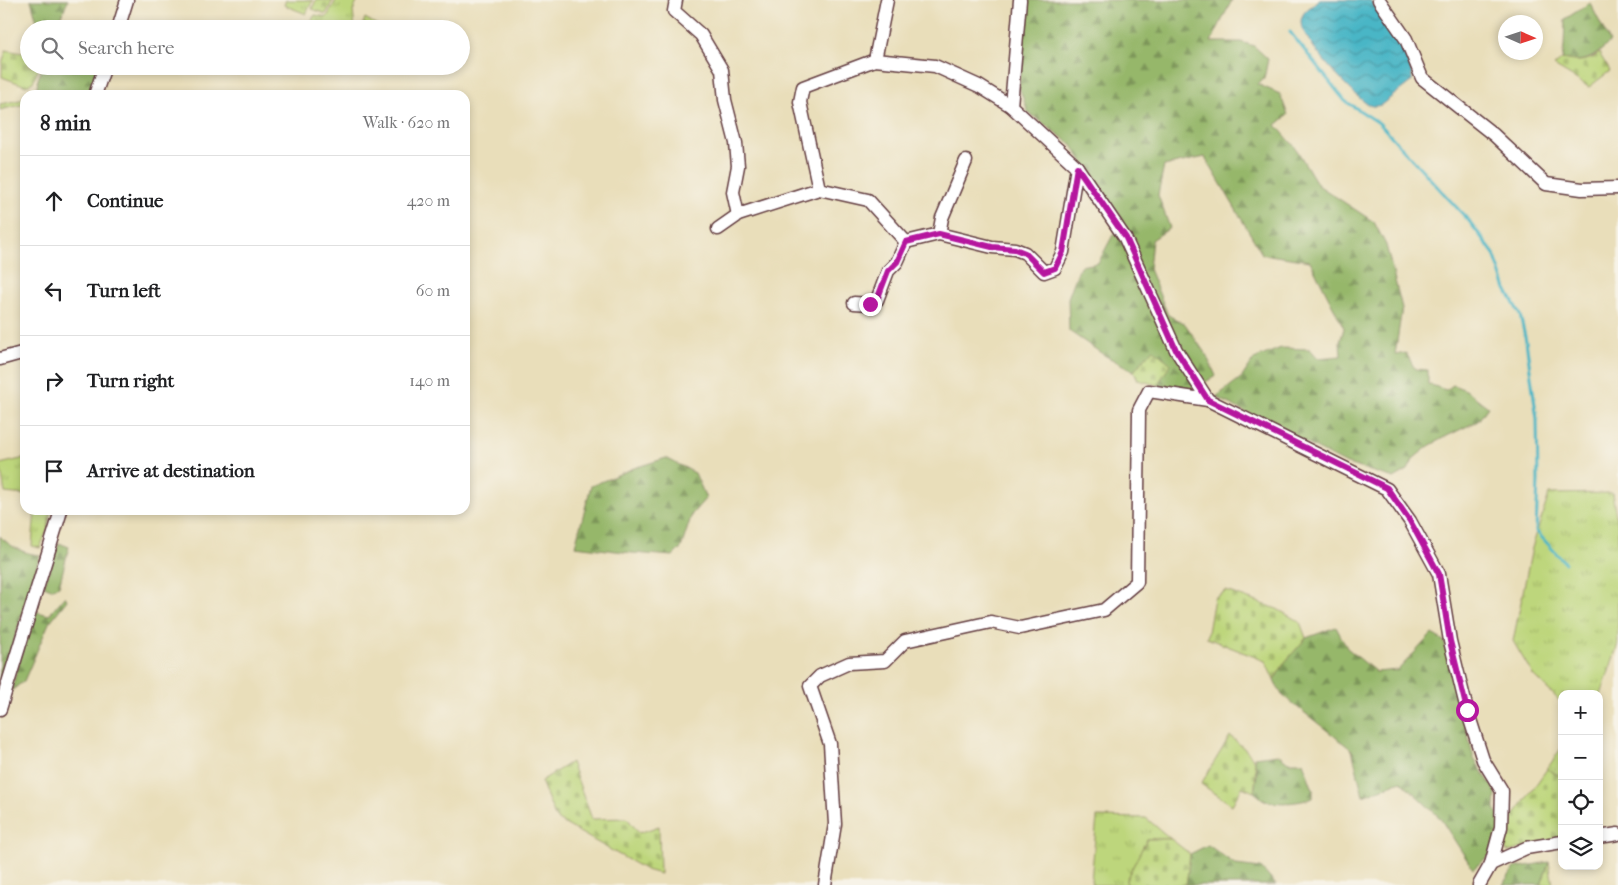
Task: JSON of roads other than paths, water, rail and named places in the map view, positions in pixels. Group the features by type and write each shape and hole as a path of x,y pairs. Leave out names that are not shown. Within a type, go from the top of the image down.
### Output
{"street":[{"path":"121,20 127,0"},
{"path":"676,0 674,11 701,35 722,70 725,100 736,143 738,166 733,192 738,215"},
{"path":"875,60 887,0"},
{"path":"1012,106 1020,0"},
{"path":"1379,0 1406,39 1422,78 1494,135 1546,184 1582,189 1618,188"},
{"path":"819,189 800,102 803,86 875,60 935,66 980,86 1012,106 1077,167 1126,238 1176,350 1208,400"},
{"path":"98,90 102,75"},
{"path":"939,234 942,218 966,161"},
{"path":"906,242 939,234 992,247 1015,249 1025,253 1044,272 1055,268 1063,252 1077,167"},
{"path":"718,229 738,215 819,189 868,200 906,242"},
{"path":"854,303 870,304 877,300 888,271 897,262 906,242"},
{"path":"0,359 20,353"},
{"path":"825,885 835,824 830,744 810,686 820,676 849,663 885,661 905,641 991,622 1020,628 1104,610 1137,582 1139,410 1149,392 1208,400 1387,488 1410,521 1439,574 1450,641 1467,710 1483,760 1502,791 1501,827 1491,864 1479,885"},
{"path":"0,709 60,515"},
{"path":"1603,836 1618,834"},
{"path":"1491,864 1526,848 1558,843"}],"water":[{"path":"1320,0 1370,0 1403,51 1411,72 1412,81 1381,105 1371,106 1362,100 1329,67 1303,30 1301,18 1308,9"}],"waterway":[{"path":"1290,32 1345,101 1379,123 1469,221 1494,254 1506,289 1520,315 1526,341 1537,419 1538,481 1536,531 1565,563"}]}
